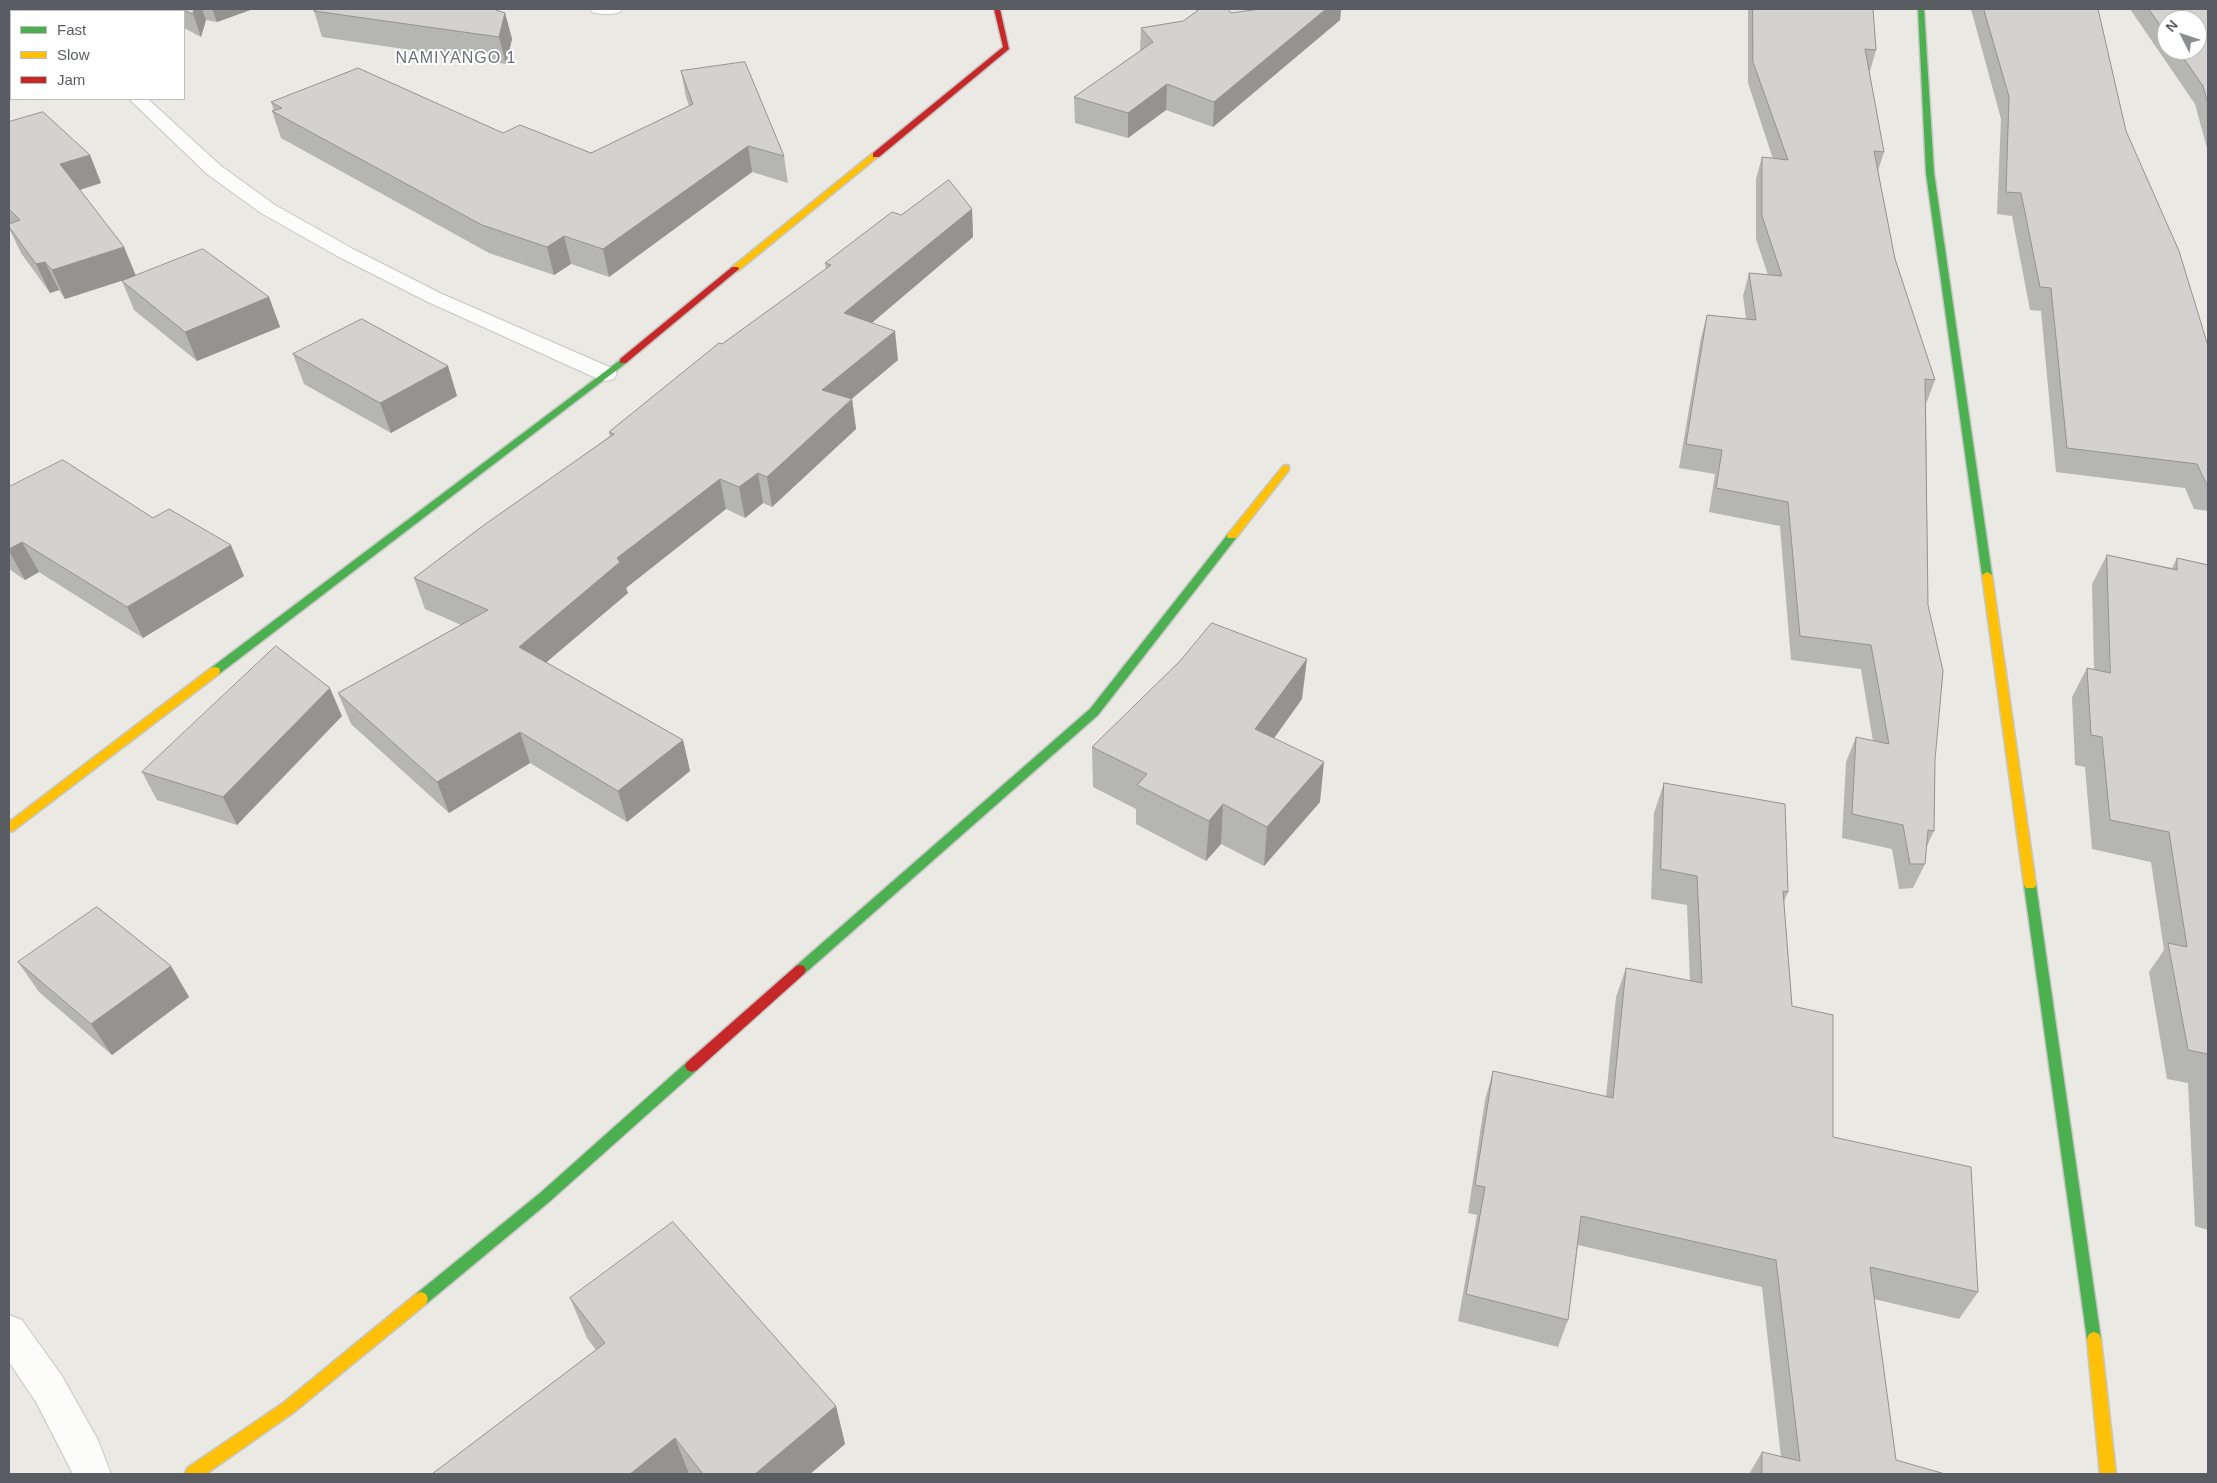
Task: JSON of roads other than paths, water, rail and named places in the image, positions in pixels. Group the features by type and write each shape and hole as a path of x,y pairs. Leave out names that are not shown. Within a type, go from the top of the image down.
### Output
{"street":[{"path":"598,9 614,9"},
{"path":"9,828 606,374 1007,48 997,9"},
{"path":"1921,9 1930,173 2114,1472"},
{"path":"139,100 214,170 268,209 346,253 434,298 606,374"},
{"path":"193,1474 288,1408 544,1198 853,922 1094,712 1286,468"},
{"path":"9,1332 49,1389 84,1453 92,1474"}],"district":[{"name":"NAMIYANGO 1","path":"456,59"}]}
